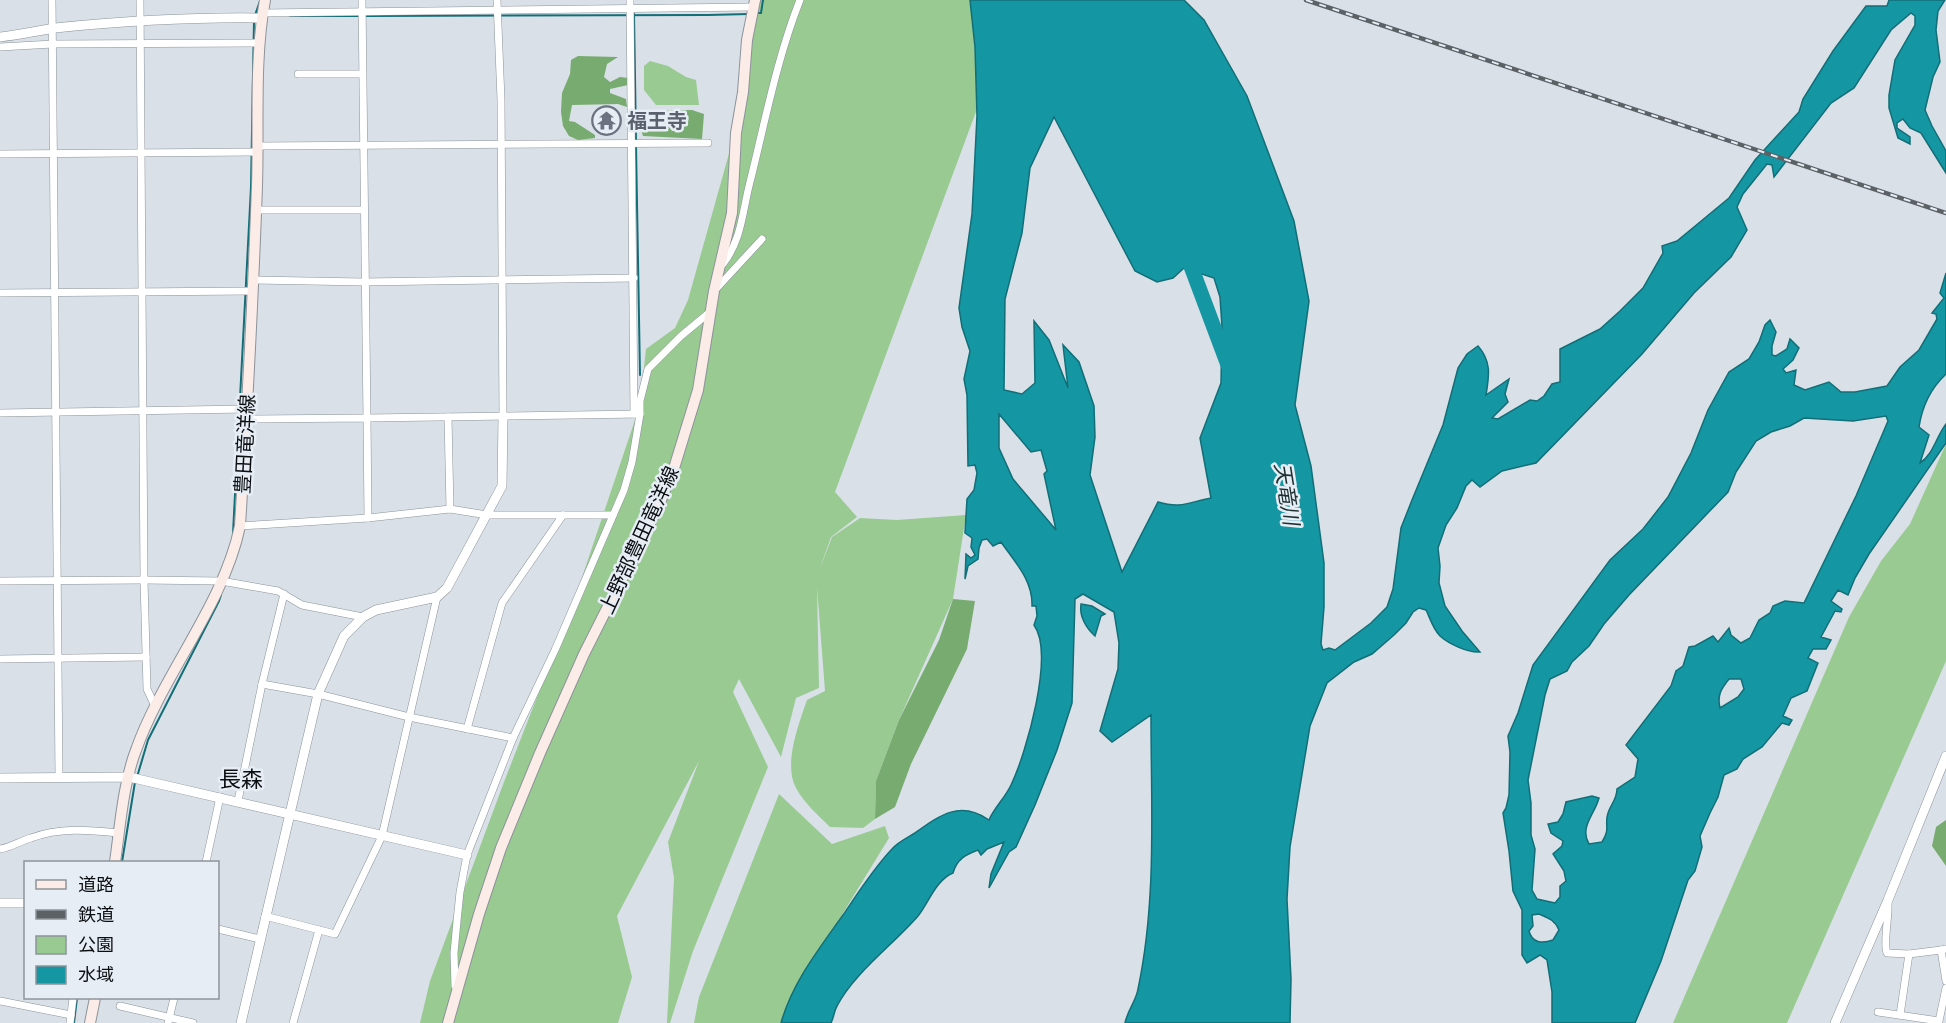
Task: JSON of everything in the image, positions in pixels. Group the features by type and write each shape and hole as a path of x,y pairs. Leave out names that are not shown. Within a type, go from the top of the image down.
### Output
{"main road":[{"name":"豊田竜洋線","path":"115,861 135,751 155,706 221,581 236,544 240,526 254,286 260,43 265,0"},
{"name":"上野部豊田竜洋線","path":"448,1023 479,914 501,848 584,654 659,505 675,465 698,390 714,291 732,213 736,133 743,92 747,40 754,4"},
{"path":"90,1023 95,999"}],"street":[{"path":"52,0 59,777"},
{"path":"140,0 144,580 147,689 155,706"},
{"path":"362,0 368,518"},
{"path":"241,1023 318,694 344,636 363,617 376,610 437,597 447,588 502,486 504,455 501,100 497,0"},
{"path":"630,0 637,414"},
{"path":"721,267 733,250 740,233 746,200 789,28 800,0"},
{"path":"0,37 141,20 204,17 362,12 630,9 754,4"},
{"path":"0,47 53,44 260,43"},
{"path":"298,74 363,74"},
{"path":"0,154 142,153 363,144 708,143"},
{"path":"256,210 364,210"},
{"path":"714,291 762,239"},
{"path":"0,293 143,292 364,282 634,278"},
{"path":"456,995 454,953 460,892 467,855 513,738 555,650 624,490 632,462 637,414 648,369 681,336 710,312"},
{"path":"0,413 143,411 367,418 637,414"},
{"path":"448,417 450,509"},
{"path":"240,526 368,518 450,509 487,515 613,515"},
{"path":"467,729 502,603 563,515"},
{"path":"0,581 221,581 284,594 302,605 363,617"},
{"path":"238,801 262,684 284,594"},
{"path":"265,916 335,934 382,836 437,597"},
{"path":"0,659 146,657"},
{"path":"262,684 318,694 409,717 513,738"},
{"path":"1835,1023 1946,756"},
{"path":"0,778 129,777 467,855"},
{"path":"206,861 220,797"},
{"path":"0,849 17,845 31,837 79,829 119,833"},
{"path":"1888,900 1889,915 1885,948 1887,953 1909,954 1944,950 1946,981"},
{"path":"0,903 24,903"},
{"path":"219,929 260,939"},
{"path":"293,1023 319,930"},
{"path":"1900,1015 1909,954"},
{"path":"1878,1012 1943,1021 1946,988"},
{"path":"0,1001 71,1019 73,999"},
{"path":"169,1020 174,999"},
{"path":"120,1005 169,1020 193,1023"}],"green space":[{"path":"755,0 983,0 977,109 835,492 857,517 831,537 819,571 832,537 860,518 897,520 966,515 953,599 899,720 876,781 875,819 863,828 830,827 803,799 792,779 794,744 807,700 825,691 817,587 819,688 796,698 781,757 739,679 733,692 768,767 693,951 670,1023 667,1023 674,878 668,842 699,761 617,916 632,977 618,1023 420,1023 430,981 571,610 640,405 646,349 675,328 688,300 737,125"},
{"path":"578,56 618,57 607,64 604,77 610,82 620,77 628,78 628,85 610,89 610,93 626,99 627,107 618,104 572,105 569,121 575,122 595,135 595,138 578,140 569,136 563,126 561,112 562,93 570,74 571,60"},
{"path":"650,61 668,66 696,80 699,105 656,105 644,90 644,66"},
{"path":"692,110 704,114 702,139 643,136 641,129 656,111"},
{"path":"1946,444 1946,661 1787,1023 1673,1023 1849,617 1881,561 1910,524"},
{"path":"953,599 975,601 967,649 911,764 895,807 875,819 876,781 899,720 939,640"},
{"path":"779,794 832,844 885,826 889,838 786,1006 782,1023 694,1023 699,997"},
{"path":"1946,820 1946,866 1932,846 1936,827"}],"water":[{"path":"970,0 1184,0 1204,20 1247,96 1294,221 1309,301 1295,405 1311,466 1324,563 1321,644 1323,650 1329,648 1335,650 1371,623 1387,607 1393,589 1401,528 1443,425 1458,368 1467,354 1478,346 1486,358 1488,375 1486,395 1509,379 1505,394 1508,402 1492,418 1498,419 1530,400 1537,401 1544,396 1552,384 1560,382 1560,349 1600,329 1643,288 1663,253 1662,246 1677,241 1729,198 1755,160 1799,112 1803,99 1833,51 1866,6 1887,6 1889,0 1945,0 1938,11 1936,30 1940,62 1933,77 1925,110 1946,151 1946,173 1921,133 1910,128 1903,119 1897,123 1897,128 1910,137 1910,144 1898,138 1889,108 1895,60 1915,25 1915,16 1911,13 1891,30 1854,88 1831,103 1774,177 1772,165 1767,164 1743,194 1737,207 1747,230 1731,257 1694,293 1642,354 1536,463 1502,471 1480,487 1472,480 1466,486 1457,508 1446,525 1438,548 1439,583 1445,606 1480,652 1464,649 1444,639 1435,630 1426,610 1419,608 1394,635 1372,654 1354,662 1327,683 1310,726 1290,847 1287,899 1291,979 1290,1023 1125,1023 1138,989 1148,921 1152,853 1151,715 1112,742 1100,731 1118,669 1119,643 1114,612 1083,594 1075,599 1072,703 1057,750 1016,847 1009,852 989,888 991,874 1004,842 987,849 981,855 978,850 959,861 953,873 937,886 918,916 853,982 837,1006 831,1023 781,1023 792,994 807,967 866,881 894,847 950,812 969,811 989,820 1009,790 1024,751 1036,704 1040,680 1040,639 1034,625 1037,616 1036,606 1032,606 1029,588 1022,571 1001,542 993,546 987,539 982,540 978,559 968,566 965,579 966,554 971,558 975,555 971,547 972,538 965,533 967,499 974,490 977,473 975,465 968,466 967,395 964,379 970,351 962,327 959,308 972,214 977,116 975,47","holes":["1054,117 1135,271 1157,282 1173,278 1184,268 1214,278 1220,297 1221,383 1200,438 1211,498 1180,505 1158,502 1122,572 1090,475 1095,437 1094,406 1079,362 1063,345 1068,388 1049,340 1034,321 1035,383 1022,394 1004,390 1005,299 1022,233 1030,168","999,414 1031,452 1041,450 1047,471 1044,474 1056,530 1013,479 999,448"]},
{"path":"1946,273 1946,374 1928,398 1922,412 1919,427 1929,435 1920,463 1931,451 1946,424 1946,443 1869,554 1848,595 1838,590 1831,601 1842,609 1841,612 1835,611 1821,637 1831,640 1826,649 1813,649 1808,658 1818,663 1807,691 1791,698 1783,716 1792,720 1789,725 1782,723 1762,747 1743,759 1737,769 1724,775 1718,797 1700,836 1702,847 1695,871 1688,880 1661,961 1635,1023 1552,1023 1552,992 1547,960 1540,955 1527,963 1522,955 1522,910 1513,891 1503,813 1509,795 1508,736 1533,665 1610,560 1643,529 1668,497 1691,453 1708,410 1729,372 1749,359 1759,342 1765,325 1770,320 1776,332 1772,355 1776,356 1787,349 1790,339 1799,348 1793,360 1783,369 1786,373 1796,370 1794,385 1805,390 1829,382 1841,392 1855,392 1887,386 1900,367 1919,350 1937,319 1936,314 1932,313 1944,298 1940,293","holes":["1886,416 1888,421 1856,496 1804,603 1785,601 1773,606 1770,613 1759,620 1750,638 1741,643 1731,635 1729,628 1718,642 1713,636 1689,647 1683,666 1676,671 1671,686 1626,745 1638,759 1635,777 1617,789 1608,813 1607,830 1602,842 1589,844 1586,838 1587,826 1599,798 1592,796 1566,802 1558,822 1548,824 1551,833 1563,841 1562,846 1553,854 1564,871 1566,881 1560,886 1560,897 1555,903 1537,899 1532,890 1535,849 1531,835 1528,780 1550,679 1567,671 1572,662 1589,646 1629,595 1728,492 1736,472 1756,441 1804,418 1853,421","1729,679 1741,679 1744,689 1738,697 1720,708 1719,696","1539,914 1555,924 1559,930 1553,940 1541,942 1532,938 1529,931 1533,926 1532,915"]},
{"path":"1081,604 1092,606 1105,614 1101,616 1095,636 1084,622"}],"waterway":[{"path":"755,13 761,13 763,0"},
{"path":"255,15 260,1"},
{"path":"634,14 636,140"},
{"path":"365,16 749,14"},
{"path":"290,16 359,16"},
{"path":"233,533 251,187 254,21"},
{"path":"636,146 640,375"},
{"name":"天竜川","path":"1186,253 1228,365"},
{"path":"137,777 148,740 221,595"},
{"path":"122,861 135,782"},
{"path":"74,1023 77,999"}],"railway":[{"path":"1306,0 1946,213"}],"place":[{"name":"福王寺","path":"606,121"}],"district":[{"name":"長森","path":"241,779"}]}
